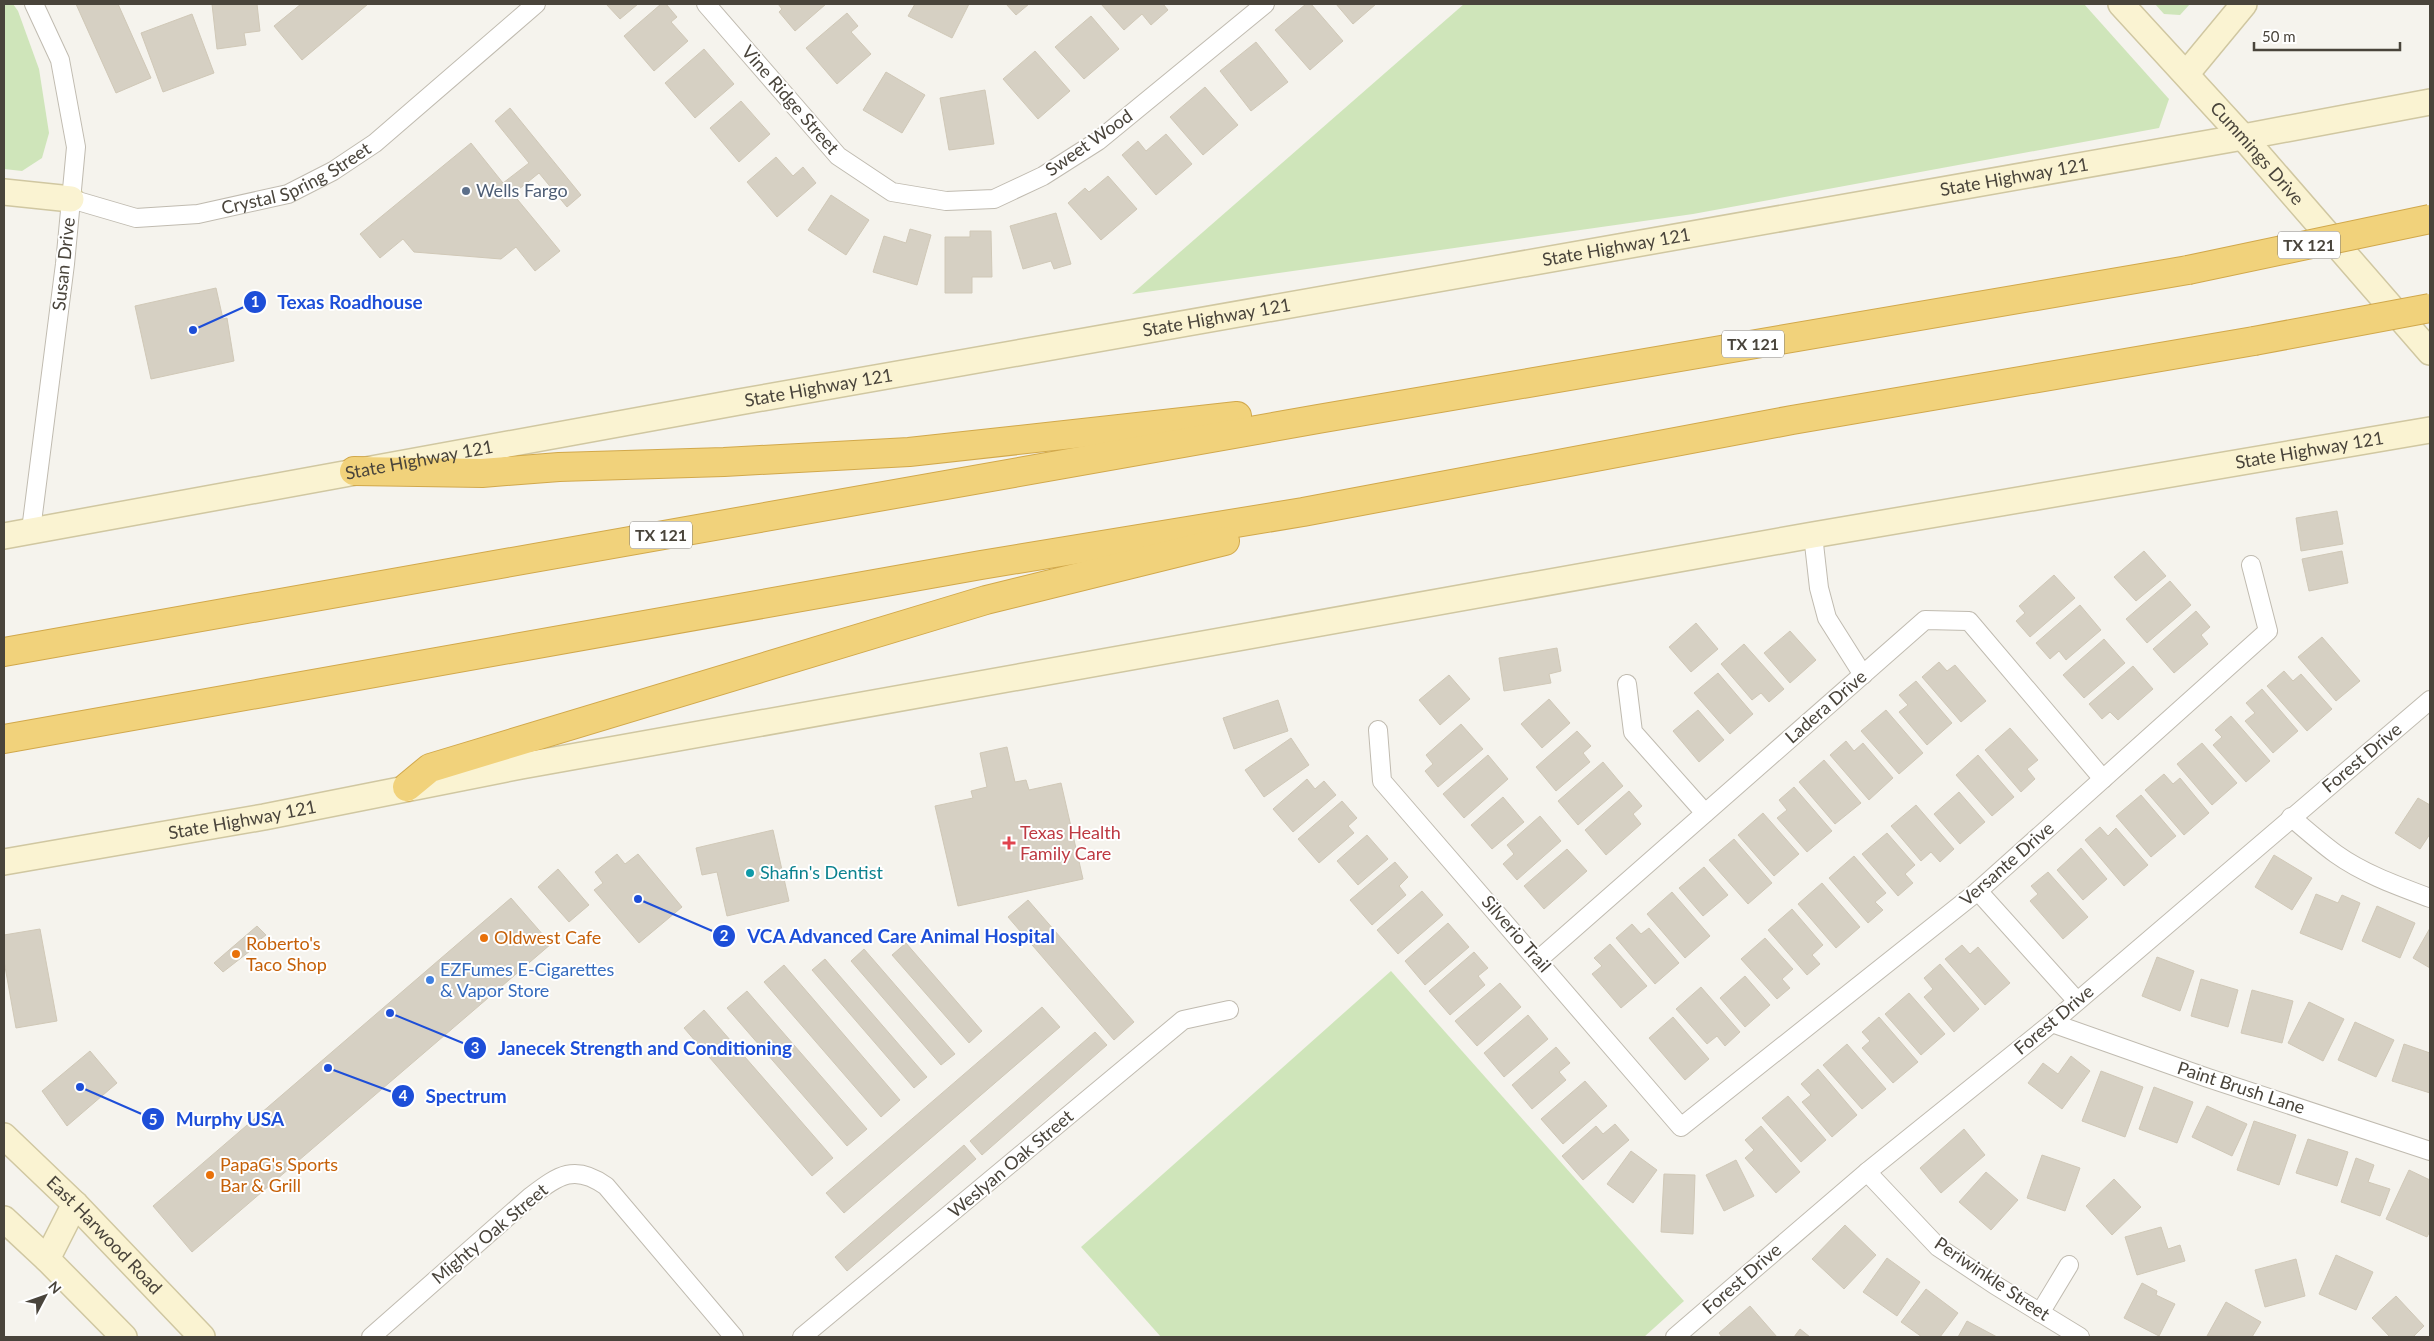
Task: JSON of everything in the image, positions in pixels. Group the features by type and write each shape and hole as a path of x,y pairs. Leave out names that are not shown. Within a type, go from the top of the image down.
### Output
{"highway":[{"name":"TX 121","path":"4,652 1318,419 2188,270 2430,219"},
{"path":"4,739 981,565 1303,512 1792,420 2254,342 2430,308"},
{"path":"354,471 482,473 724,462 909,452 1243,415 1318,419"},
{"path":"408,787 430,768 986,600 1233,539 1303,512"}],"main road":[{"name":"Cummings Drive","path":"2121,4 2187,73 2430,352"},
{"path":"2187,73 2244,4"},
{"name":"State Highway 121","path":"4,536 354,471 2243,137 2430,102"},
{"name":"Crystal Spring Street","path":"4,192 71,199"},
{"name":"State Highway 121","path":"4,862 264,817 408,787 1813,535 2430,430"},
{"name":"East Harwood Road","path":"4,1136 75,1204 202,1337"},
{"path":"47,1259 75,1204"},
{"path":"4,1219 47,1259 124,1337"}],"street":[{"name":"Susan Drive","path":"31,530 65,264 76,147 60,60 34,4"},
{"name":"Crystal Spring Street","path":"71,199 136,218 198,214 288,194 333,171 375,143 536,4"},
{"name":"Vine Ridge Street","path":"706,4 838,156 883,186"},
{"name":"Sweet Wood","path":"883,186 892,192 946,201 994,200 1043,176 1098,141 1265,4"},
{"path":"1813,535 1819,588 1827,618 1862,675"},
{"name":"Versante Drive","path":"1681,1127 1978,891 2268,631 2252,564"},
{"name":"Ladera Drive","path":"1538,960 1925,620 1969,621 2102,779"},
{"path":"1627,684 1633,732 1705,814"},
{"name":"Forest Drive","path":"1675,1337 1866,1172 2052,1023 2430,700"},
{"name":"Silverio Trail","path":"1378,730 1382,781 1681,1127"},
{"path":"2291,817 2337,855 2393,885 2430,898"},
{"path":"1978,891 2077,1001"},
{"name":"Weslyan Oak Street","path":"802,1337 1183,1020 1228,1010"},
{"name":"Paint Brush Lane","path":"2052,1023 2208,1078 2430,1151"},
{"name":"Mighty Oak Street","path":"371,1337 530,1197 548,1184 579,1172 592,1176 606,1186 734,1337"},
{"name":"Periwinkle Street","path":"1866,1172 1938,1247 2080,1337"},
{"path":"2040,1313 2069,1265"}],"green space":[{"path":"4,4 13,4 18,11 39,69 49,133 42,158 22,171 4,169"},
{"path":"1464,4 2084,4 2169,99 2159,128 1693,214 1132,294"},
{"path":"2155,4 2190,4 2180,15 2164,14"},
{"path":"1391,971 1684,1301 1644,1337 1161,1337 1081,1247"}],"building":[{"path":"76,4 118,4 151,78 116,93"},
{"path":"212,4 257,4 260,31 244,33 246,45 217,49"},
{"path":"301,4 368,4 302,60 274,26"},
{"path":"606,4 638,4 620,19"},
{"path":"661,4 666,4 677,17 671,22 688,41 654,71 624,36"},
{"path":"778,4 826,4 795,31 779,12 782,9"},
{"path":"915,4 969,4 952,38 908,16"},
{"path":"1006,4 1029,4 1016,15"},
{"path":"1101,4 1163,4 1168,10 1151,25 1142,14 1124,30"},
{"path":"1306,4 1311,4 1343,41 1310,70 1275,30"},
{"path":"1336,4 1376,4 1353,24"},
{"path":"847,13 858,26 851,32 871,54 837,84 806,48"},
{"path":"192,14 214,73 163,92 141,33"},
{"path":"1091,16 1119,49 1084,79 1055,47"},
{"path":"1256,42 1288,82 1251,111 1220,71"},
{"path":"704,49 734,84 695,118 665,83"},
{"path":"1035,51 1070,91 1038,119 1003,79"},
{"path":"886,72 925,95 902,133 863,110"},
{"path":"1205,87 1238,125 1203,155 1170,117"},
{"path":"985,90 994,144 949,150 940,98"},
{"path":"741,101 770,134 739,162 710,128"},
{"name":"Wells Fargo","path":"510,108 581,195 567,207 539,173 513,194 560,251 535,271 516,247 501,259 414,252 403,239 380,258 360,234 471,143 503,183 529,163 495,121"},
{"path":"1166,134 1192,164 1156,195 1122,155 1138,141 1146,151"},
{"path":"776,157 793,176 803,167 816,183 777,217 747,182"},
{"path":"1108,176 1137,209 1101,240 1068,203 1085,188 1089,192"},
{"path":"831,195 869,220 846,255 808,230"},
{"path":"1056,213 1071,264 1054,269 1051,261 1023,269 1010,226"},
{"path":"910,229 931,235 917,285 873,272 884,236 906,243"},
{"path":"970,231 991,231 992,277 972,277 972,293 945,293 945,237 970,237"},
{"path":"216,288 223,319 227,318 234,361 151,379 135,306"},
{"path":"2337,511 2343,544 2301,551 2296,518"},
{"path":"2144,551 2166,576 2136,601 2114,577"},
{"path":"2342,551 2348,583 2309,591 2302,559"},
{"path":"2054,575 2075,598 2030,637 2016,621 2025,613 2019,606"},
{"path":"2170,581 2191,605 2147,643 2126,619"},
{"path":"2080,605 2101,630 2066,660 2059,651 2050,659 2036,643"},
{"path":"2196,611 2210,627 2201,635 2208,644 2174,673 2153,649"},
{"path":"1696,623 1718,649 1691,672 1669,647"},
{"path":"1790,631 1816,660 1790,683 1764,653"},
{"path":"2322,637 2360,681 2336,701 2298,657"},
{"path":"2104,639 2125,663 2084,698 2063,675"},
{"path":"1744,644 1784,689 1769,702 1761,693 1752,700 1721,664"},
{"path":"1557,648 1561,671 1549,674 1551,683 1504,691 1499,658"},
{"path":"1939,662 1947,671 1955,665 1986,701 1961,722 1922,677"},
{"path":"2133,666 2153,689 2118,720 2110,712 2102,719 2089,704"},
{"path":"2284,671 2293,681 2301,674 2332,709 2307,731 2267,686"},
{"path":"1718,673 1753,714 1730,734 1694,693"},
{"path":"1449,675 1470,699 1440,725 1419,700"},
{"path":"1916,681 1952,723 1927,745 1899,712 1908,705 1899,695"},
{"path":"2262,689 2298,731 2273,753 2245,721 2255,713 2246,703"},
{"path":"1549,699 1570,723 1542,748 1521,724"},
{"path":"1278,700 1288,731 1234,749 1223,718"},
{"path":"1698,710 1724,740 1699,762 1673,731"},
{"path":"1886,710 1923,753 1899,774 1861,731"},
{"path":"2231,716 2270,761 2246,782 2213,745 2222,737 2215,730"},
{"path":"1461,724 1483,749 1438,787 1425,771 1433,764 1426,755"},
{"path":"2010,728 2038,760 2027,769 2035,779 2021,792 1985,750"},
{"path":"1577,731 1591,746 1583,753 1590,762 1556,791 1536,767"},
{"path":"1291,738 1309,765 1264,797 1245,770"},
{"path":"1846,741 1854,751 1863,743 1893,778 1869,800 1830,755"},
{"path":"2202,743 2237,783 2212,805 2177,764"},
{"name":"Texas Health Family Care","path":"1007,747 1015,782 1026,780 1029,790 1061,783 1083,879 958,906 935,806 973,798 971,791 987,787 980,753"},
{"path":"1488,755 1508,779 1464,818 1443,794"},
{"path":"1978,755 2014,797 1992,816 1956,775"},
{"path":"1824,760 1861,803 1835,824 1799,782"},
{"path":"1603,762 1623,786 1578,825 1558,801"},
{"path":"2164,774 2173,784 2180,778 2209,813 2184,835 2145,790"},
{"path":"1307,779 1315,789 1324,781 1336,795 1293,832 1273,809"},
{"path":"1794,787 1832,831 1807,852 1777,818 1787,810 1779,800"},
{"path":"1629,791 1642,806 1633,814 1641,824 1606,855 1585,830"},
{"path":"1959,792 1985,822 1960,844 1934,814"},
{"path":"2141,795 2176,836 2151,857 2116,816"},
{"path":"1503,797 1524,822 1492,849 1471,825"},
{"path":"2418,798 2430,805 2430,834 2420,849 2395,833"},
{"path":"1342,801 1357,818 1348,826 1354,833 1319,863 1298,839"},
{"path":"1916,805 1954,849 1940,862 1931,852 1921,861 1891,826"},
{"path":"1763,813 1799,854 1774,876 1738,835"},
{"path":"1540,816 1561,841 1517,880 1503,864 1514,854 1507,845"},
{"path":"2100,827 2108,836 2116,828 2148,865 2124,886 2085,840"},
{"name":"Shafin's Dentist","path":"773,830 789,901 727,916 717,872 702,875 696,848"},
{"path":"1887,833 1915,865 1905,874 1913,883 1898,896 1862,854"},
{"path":"1367,835 1388,859 1358,885 1337,861"},
{"path":"1734,839 1772,883 1748,904 1709,860"},
{"path":"2081,848 2107,879 2083,900 2057,870"},
{"path":"1567,849 1587,871 1544,909 1524,886"},
{"path":"617,854 625,864 638,854 682,907 639,943 594,890 603,883 595,872"},
{"path":"2274,855 2312,878 2292,910 2255,887"},
{"path":"1854,856 1886,893 1875,902 1883,910 1868,923 1829,878"},
{"path":"1395,862 1408,877 1399,886 1406,895 1372,925 1350,900"},
{"path":"1704,867 1728,895 1703,916 1679,888"},
{"path":"558,869 589,905 569,922 538,887"},
{"path":"2048,872 2088,917 2063,939 2030,901 2038,894 2031,886"},
{"path":"1822,883 1860,927 1836,948 1798,904"},
{"path":"1422,891 1443,915 1398,954 1377,930"},
{"path":"1672,892 1710,936 1685,958 1647,914"},
{"path":"2316,894 2338,903 2342,895 2360,903 2342,950 2300,933"},
{"path":"511,898 551,944 192,1252 153,1206"},
{"path":"1028,900 1134,1022 1114,1040 1008,917"},
{"path":"2377,906 2415,923 2400,958 2362,941"},
{"path":"1792,909 1823,945 1812,955 1820,964 1807,975 1768,930"},
{"path":"1448,923 1469,947 1425,985 1405,961"},
{"path":"1632,924 1641,934 1649,928 1679,963 1655,984 1616,938"},
{"name":"Roberto's Taco Shop","path":"257,926 266,935 257,942 259,944 223,972 214,963"},
{"path":"2430,928 2430,968 2413,958"},
{"path":"40,929 57,1021 16,1028 4,961 4,935"},
{"path":"1765,938 1793,969 1782,979 1790,988 1777,999 1741,959"},
{"path":"906,943 982,1031 969,1043 892,955"},
{"path":"1610,944 1647,986 1621,1008 1592,974 1602,966 1594,958"},
{"path":"1962,945 1970,954 1978,947 2010,983 1985,1005 1945,959"},
{"path":"864,949 955,1054 941,1065 851,961"},
{"path":"1474,952 1488,968 1478,976 1485,985 1450,1015 1429,991"},
{"path":"2157,957 2194,971 2180,1011 2142,996"},
{"path":"825,959 927,1077 914,1088 812,970"},
{"path":"1940,964 1979,1009 1954,1032 1924,997 1933,989 1924,978"},
{"path":"784,965 900,1100 881,1117 764,982"},
{"path":"1745,976 1770,1005 1745,1027 1720,998"},
{"path":"2201,979 2238,990 2228,1027 2191,1016"},
{"path":"1500,983 1521,1007 1477,1046 1455,1021"},
{"path":"1701,987 1740,1032 1725,1046 1717,1036 1707,1044 1676,1009"},
{"path":"2252,990 2293,1001 2282,1043 2241,1033"},
{"path":"747,991 867,1129 847,1146 727,1008"},
{"path":"1909,993 1945,1034 1921,1055 1885,1014"},
{"path":"2309,1002 2344,1019 2323,1061 2288,1043"},
{"path":"1042,1007 1060,1027 844,1213 826,1193"},
{"path":"704,1010 833,1158 812,1176 684,1028"},
{"path":"1528,1015 1548,1039 1504,1077 1484,1053"},
{"path":"1673,1017 1709,1059 1685,1080 1649,1038"},
{"path":"1879,1017 1918,1062 1893,1083 1862,1048 1870,1041 1862,1032"},
{"path":"2355,1022 2394,1040 2376,1077 2338,1060"},
{"path":"1095,1032 1107,1045 982,1155 970,1141"},
{"path":"1847,1044 1886,1089 1862,1109 1823,1065"},
{"path":"2404,1044 2430,1053 2430,1093 2392,1081"},
{"path":"1556,1047 1570,1063 1559,1072 1566,1080 1532,1109 1512,1085"},
{"path":"90,1051 117,1083 67,1126 42,1091"},
{"path":"2071,1056 2090,1071 2062,1109 2028,1083 2043,1063 2058,1074"},
{"path":"1818,1069 1857,1115 1832,1137 1802,1102 1811,1095 1801,1084"},
{"path":"2101,1071 2143,1087 2125,1137 2082,1121"},
{"path":"1585,1081 1607,1106 1563,1144 1541,1119"},
{"path":"2154,1087 2193,1102 2177,1143 2139,1129"},
{"path":"1788,1096 1826,1140 1801,1162 1762,1118"},
{"path":"2207,1106 2247,1124 2232,1156 2192,1137"},
{"path":"2254,1121 2296,1135 2279,1185 2237,1170"},
{"path":"1615,1124 1629,1140 1583,1180 1562,1156 1596,1126 1603,1134"},
{"path":"1761,1126 1800,1172 1776,1193 1745,1158 1754,1150 1745,1140"},
{"path":"1964,1129 1985,1155 1941,1193 1920,1168"},
{"path":"2308,1139 2348,1152 2337,1186 2296,1173"},
{"path":"964,1145 976,1159 847,1271 835,1257"},
{"path":"1631,1151 1657,1170 1633,1203 1607,1184"},
{"path":"2042,1155 2080,1168 2065,1211 2027,1198"},
{"path":"2356,1158 2374,1165 2368,1182 2390,1189 2380,1216 2341,1202"},
{"path":"1736,1160 1754,1196 1724,1211 1706,1175"},
{"path":"2409,1170 2430,1180 2430,1231 2427,1237 2386,1219"},
{"path":"1986,1172 2018,1200 1991,1230 1959,1202"},
{"path":"1664,1174 1695,1175 1693,1234 1661,1232"},
{"path":"2114,1179 2141,1207 2112,1235 2086,1206"},
{"path":"1845,1225 1876,1255 1844,1289 1812,1259"},
{"path":"2161,1227 2168,1249 2180,1245 2185,1261 2137,1275 2125,1237"},
{"path":"2336,1255 2373,1272 2356,1310 2319,1294"},
{"path":"1887,1258 1920,1282 1897,1316 1863,1292"},
{"path":"2296,1259 2305,1296 2265,1307 2255,1270"},
{"path":"2142,1283 2157,1291 2156,1295 2175,1304 2159,1336 2124,1318"},
{"path":"1926,1289 1958,1313 1940,1337 1922,1337 1901,1322"},
{"path":"2396,1296 2424,1326 2413,1337 2390,1337 2372,1318"},
{"path":"2226,1302 2261,1322 2252,1337 2207,1336"},
{"path":"1750,1306 1777,1337 1722,1337 1719,1333"},
{"path":"1967,1321 1997,1337 1958,1337"},
{"path":"1800,1329 1810,1337 1794,1337"}],"place":[{"name":"Wells Fargo","path":"466,191"},
{"name":"Texas Roadhouse","path":"193,330"},
{"name":"Texas Health Family Care","path":"1009,843"},
{"name":"Shafin's Dentist","path":"750,873"},
{"name":"VCA Advanced Care Animal Hospital","path":"638,899"},
{"name":"Oldwest Cafe","path":"484,938"},
{"name":"Roberto's Taco Shop","path":"236,954"},
{"name":"EZFumes E-Cigarettes & Vapor Store","path":"430,980"},
{"name":"Janecek Strength and Conditioning","path":"390,1013"},
{"name":"Spectrum","path":"328,1068"},
{"name":"Murphy USA","path":"80,1087"},
{"name":"PapaG's Sports Bar & Grill","path":"210,1175"}]}
